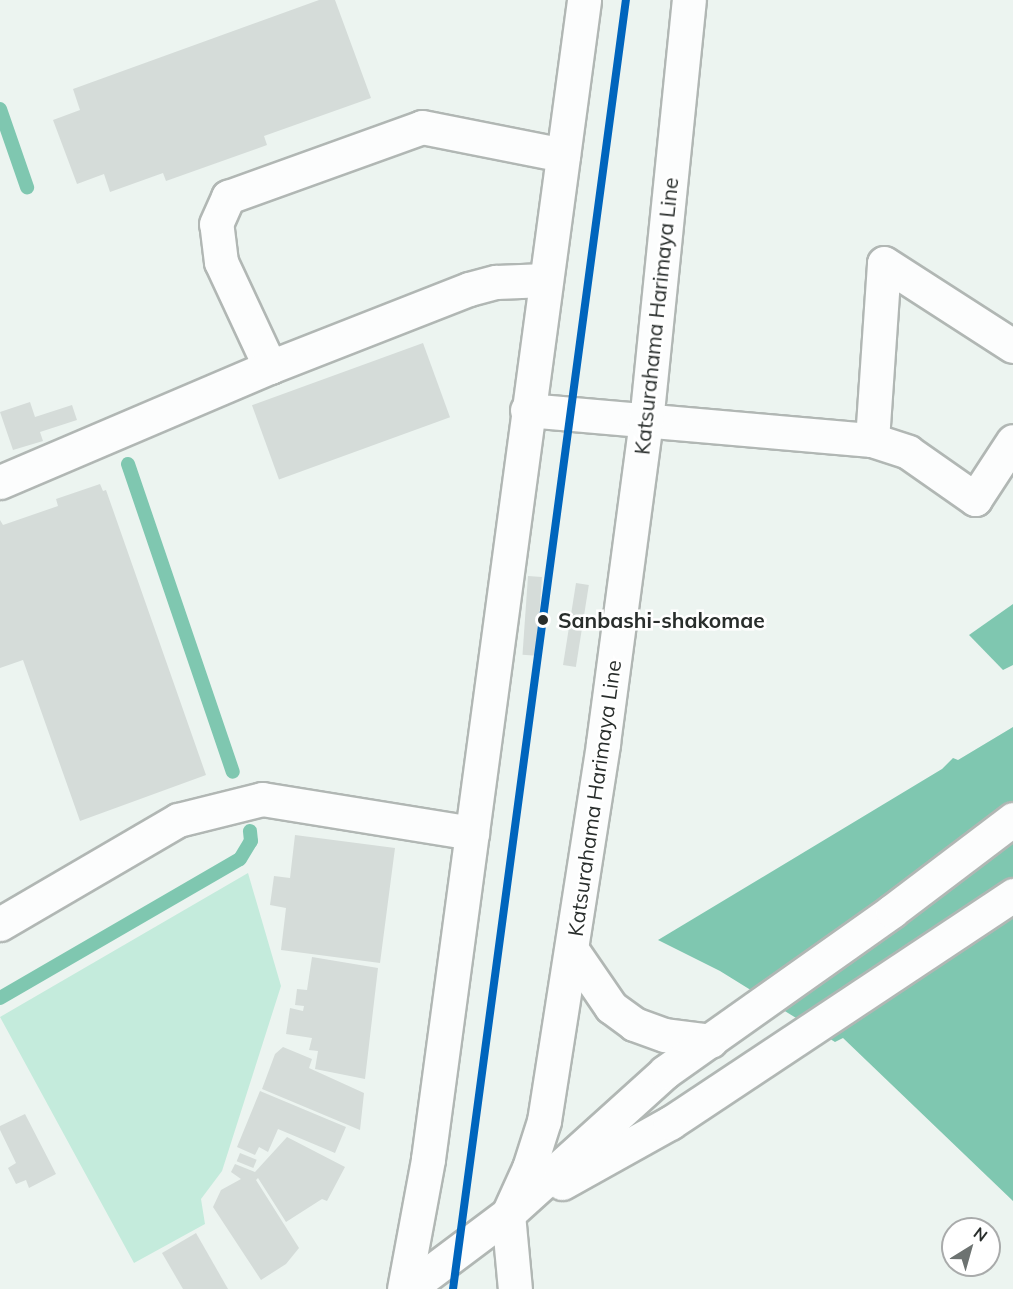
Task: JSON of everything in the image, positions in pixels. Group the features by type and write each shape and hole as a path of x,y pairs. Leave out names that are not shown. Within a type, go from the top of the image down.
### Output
{"main road":[{"name":"Katsurahama Harimaya Line","path":"406,1289 428,1159 526,410 584,0"},
{"name":"Katsurahama Harimaya Line","path":"406,1289 508,1214 529,1168 544,1121 572,950 646,422 689,0"},
{"path":"270,367 221,262 216,224 228,197 422,127 563,154"},
{"path":"872,440 884,263 1013,346"},
{"path":"0,482 270,367 469,289 496,282 546,280"},
{"path":"526,410 872,440 908,452 975,499 1013,441"},
{"path":"0,924 178,820 262,799 472,833"},
{"path":"508,1214 665,1072 711,1041 788,982 892,911 1013,819"},
{"path":"508,1214 670,1123 815,1024 1013,895"},
{"path":"572,950 611,1007 634,1024 665,1035 711,1041"},
{"path":"508,1214 515,1289"}],"shaded area":[{"path":"1013,604 1013,665 1003,670 969,635"},
{"path":"1013,727 1013,1201 843,1038 835,1042 720,971 658,940 942,769 953,758 958,760"},
{"path":"248,873 281,986 222,1171 201,1199 205,1224 134,1263 0,1017"}],"building":[{"path":"319,0 335,0 371,98 264,136 267,145 166,181 163,173 110,192 104,174 77,184 53,120 80,110 73,89"},
{"path":"423,343 450,417 279,479 252,405"},
{"path":"30,402 35,417 72,405 77,420 40,432 43,441 13,450 0,412"},
{"path":"100,484 103,491 106,490 206,775 80,821 23,660 0,668 0,520 3,525 58,506 56,499"},
{"path":"528,576 542,577 536,656 522,655"},
{"path":"576,583 589,585 576,667 563,665"},
{"path":"295,835 395,848 380,963 281,950 286,908 270,905 274,876 290,878"},
{"path":"312,957 378,968 365,1079 315,1069 318,1051 309,1050 312,1038 286,1034 290,1008 303,1011 304,1006 295,1005 297,989 307,990"},
{"path":"283,1047 312,1059 309,1068 364,1093 360,1130 262,1089 275,1054"},
{"path":"260,1091 346,1127 335,1153 278,1129 268,1152 259,1147 255,1155 237,1147"},
{"path":"25,1114 56,1174 29,1188 26,1180 16,1184 8,1168 16,1163 0,1130 0,1126"},
{"path":"287,1137 345,1167 327,1201 322,1199 286,1222 258,1178 256,1180 299,1248 286,1264 261,1280 213,1207 221,1190 241,1179 231,1172 235,1164 255,1172"},
{"path":"240,1153 257,1160 253,1168 237,1161"},
{"path":"196,1233 228,1289 183,1289 162,1253"}],"waterway":[{"path":"0,109 27,187"},
{"path":"128,464 233,772"},
{"path":"0,998 240,859 251,841 250,831"}],"transit line":[{"path":"453,1289 626,0"}],"place":[{"name":"Sanbashi-shakomae","path":"543,620"}]}
